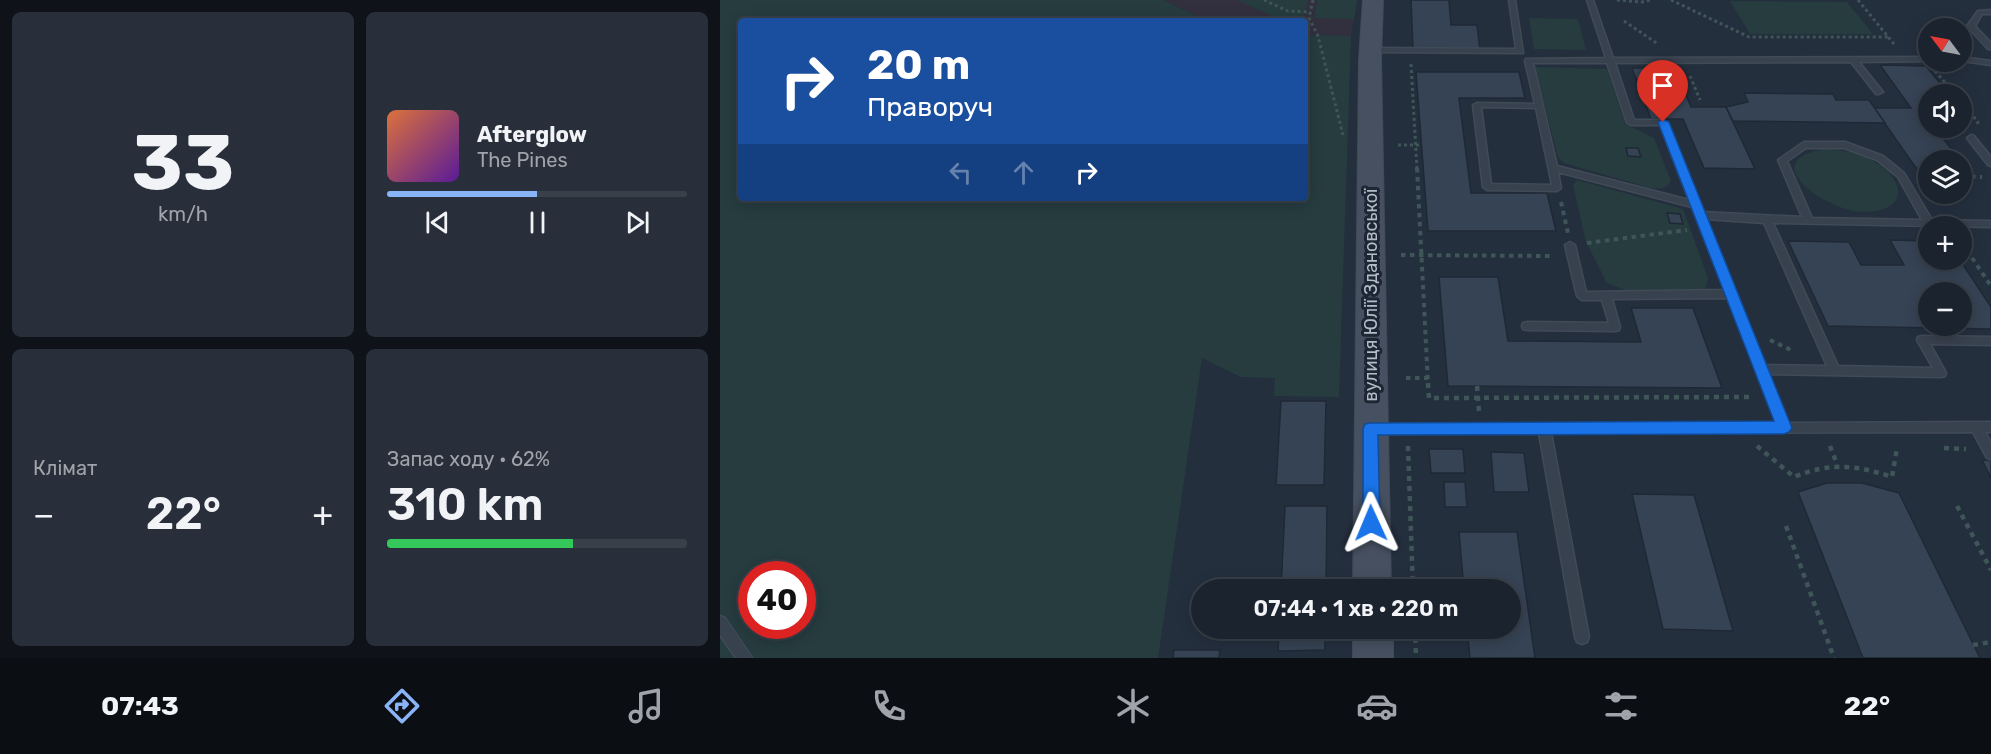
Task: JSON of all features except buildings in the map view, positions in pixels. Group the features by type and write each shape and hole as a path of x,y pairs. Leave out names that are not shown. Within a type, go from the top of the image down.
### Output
{"street":[{"name":"вулиця Юлії Здановської","path":"1372,579 1370,50 1373,0"},
{"path":"1373,639 1373,658"}],"lane":[{"path":"1370,50 1520,51 1512,0"},
{"path":"1590,0 1631,123 1663,122 1784,428"},
{"path":"1991,12 1980,12 1971,26 1991,47"},
{"path":"1539,106 1476,105 1487,187 1557,188 1553,168 1529,61 1918,59"},
{"path":"1854,60 1879,92"},
{"path":"1972,60 1991,63"},
{"path":"1971,138 1991,163"},
{"path":"1808,220 1782,160 1804,145 1845,145 1880,158 1901,175 1925,216"},
{"path":"1553,168 1699,210 1767,220 1918,223"},
{"path":"1767,220 1835,371"},
{"path":"1972,224 1991,224"},
{"path":"1570,245 1582,296 1731,294"},
{"path":"1527,326 1615,327 1606,295"},
{"path":"1761,369 1941,373 1922,340 1991,341"},
{"path":"1976,427 1991,454"},
{"path":"1370,429 1991,427"},
{"path":"1544,428 1582,637"},
{"path":"720,623 745,658"}],"path":[{"path":"1264,0 1288,11 1310,12"},
{"path":"1313,0 1309,18 1318,36 1344,138"},
{"path":"1617,0 1642,2 1651,0"},
{"path":"1671,0 1749,37 1889,37 1858,0"},
{"path":"1624,21 1683,61 1700,100"},
{"path":"1411,60 1429,398 1772,397"},
{"path":"1937,72 1947,84"},
{"path":"1972,115 1978,122 1972,136"},
{"path":"1398,145 1422,145"},
{"path":"1972,177 1991,177"},
{"path":"1557,188 1570,245 1705,228"},
{"path":"1401,255 1573,256"},
{"path":"1972,258 1991,286"},
{"path":"1406,378 1428,378"},
{"path":"1477,386 1480,429"},
{"path":"1408,429 1413,579"},
{"path":"1757,446 1794,477 1813,467 1837,464 1864,467 1892,477 1897,448"},
{"path":"1830,446 1837,464"},
{"path":"1958,506 1991,570"},
{"path":"1786,526 1833,658"},
{"path":"1415,639 1416,658"},
{"path":"1973,645 1991,642"}],"shaded area":[{"path":"1163,0 1357,0 1351,36 1308,35 1308,18 1201,18"}],"green space":[{"path":"720,0 1163,0 1201,18 738,18 738,201 1308,201 1308,35 1351,36 1339,397 1274,396 1275,378 1241,377 1202,358 1158,658 720,658"},
{"path":"1237,0 1308,0 1303,18 1274,17"},
{"path":"1318,0 1357,0 1354,19 1314,18"},
{"path":"1730,1 1847,2 1873,34 1750,34"},
{"path":"1529,18 1578,19 1586,50 1534,49"},
{"path":"1535,67 1607,69 1625,124 1654,138 1671,181 1669,184 1662,188 1650,188 1564,163 1558,157"},
{"path":"1825,149 1853,153 1878,164 1895,181 1898,190 1893,203 1876,211 1862,212 1830,203 1815,194 1795,173 1795,163 1805,155"},
{"path":"1577,180 1683,209 1708,278 1705,290 1625,290 1607,283 1586,242 1573,185"}],"route":[{"path":"1371,523 1370,429 1784,428 1663,122"}]}
